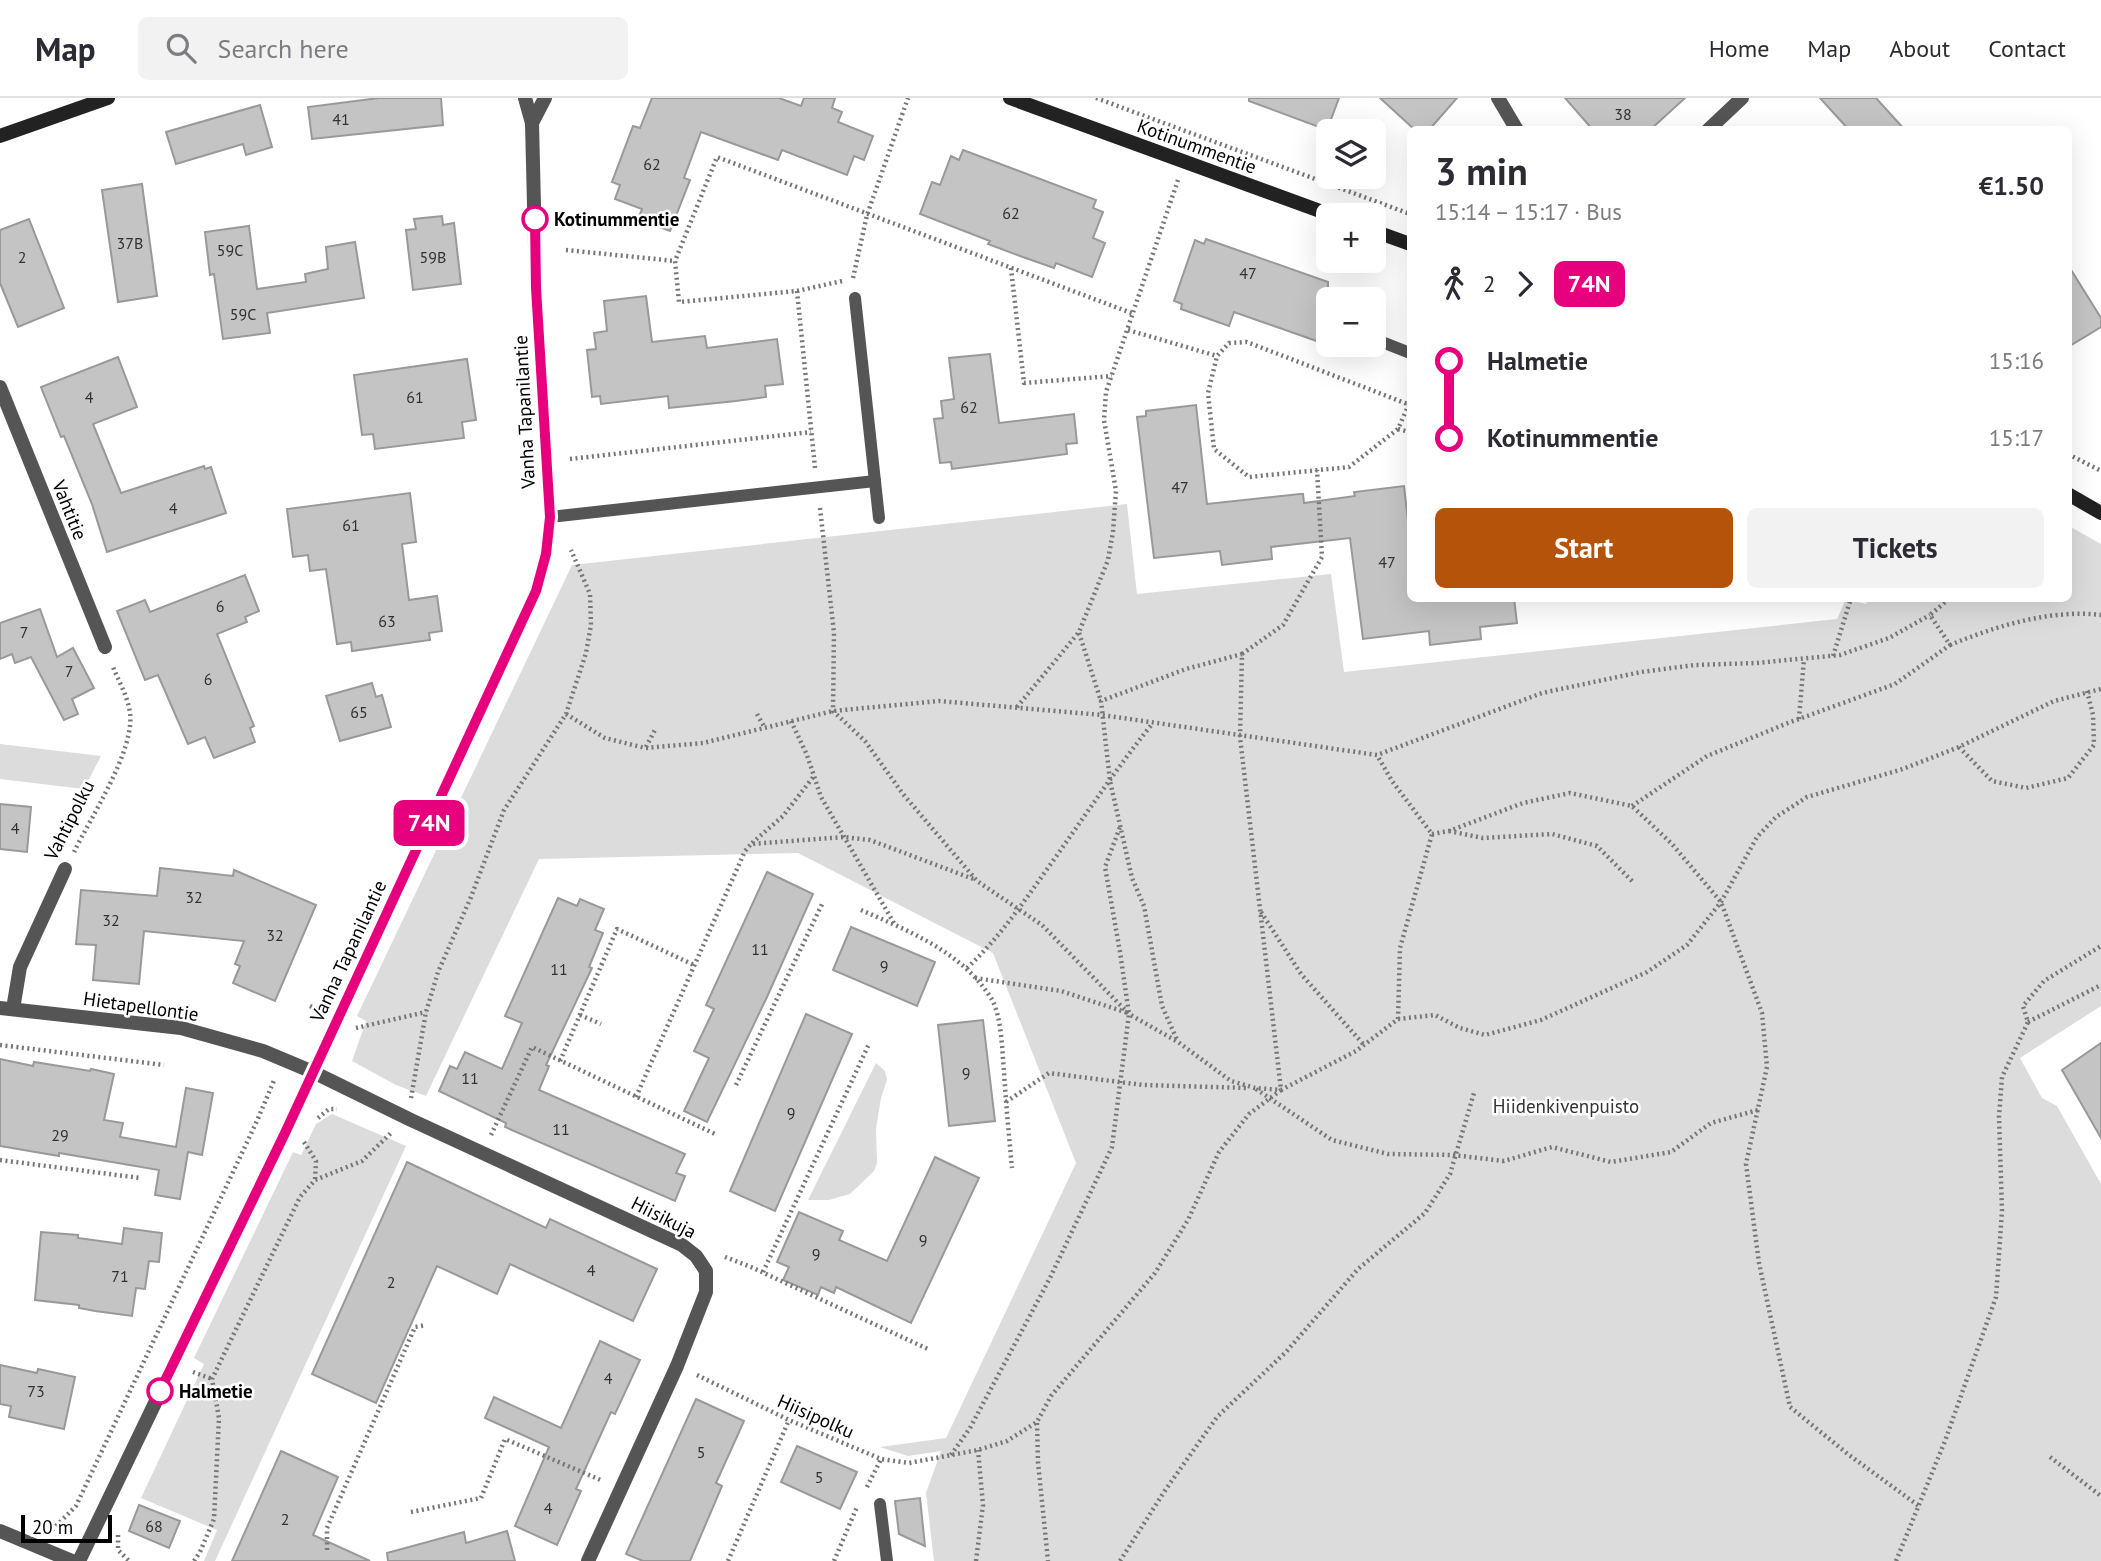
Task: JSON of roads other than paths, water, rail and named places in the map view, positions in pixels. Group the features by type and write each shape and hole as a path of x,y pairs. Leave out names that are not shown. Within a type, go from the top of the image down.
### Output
{"main road":[{"path":"0,136 108,98"},
{"name":"Kotinummentie","path":"1010,98 1316,210"},
{"path":"1386,235 1407,243"},
{"path":"2072,496 2101,513"}],"street":[{"name":"Vanha Tapanilantie","path":"79,1561 313,1072 536,591 546,554 550,517 536,288 532,123 524,98"},
{"name":"Vanha Tapanilantie","path":"532,123 545,98"},
{"path":"1498,98 1515,126"},
{"path":"1712,126 1742,98"},
{"name":"Vahtitie","path":"0,387 105,647"},
{"name":"Vahtipolku","path":"7,1008 20,967 65,869"},
{"name":"Hietapellontie","path":"7,1008 181,1028 263,1051 313,1072"},
{"name":"Hiisikuja","path":"313,1072 682,1245 696,1256 706,1272 706,1292 677,1366 588,1561"},
{"path":"0,1531 72,1561"}],"lane":[{"path":"855,298 879,518"},
{"path":"1386,344 1407,353"},
{"path":"550,517 875,481"},
{"path":"880,1504 887,1561"}],"place":[{"name":"Kotinummentie","path":"535,219"},
{"name":"Halmetie","path":"160,1391"}],"park label":[{"name":"Hiidenkivenpuisto","path":"1566,1106"}]}
